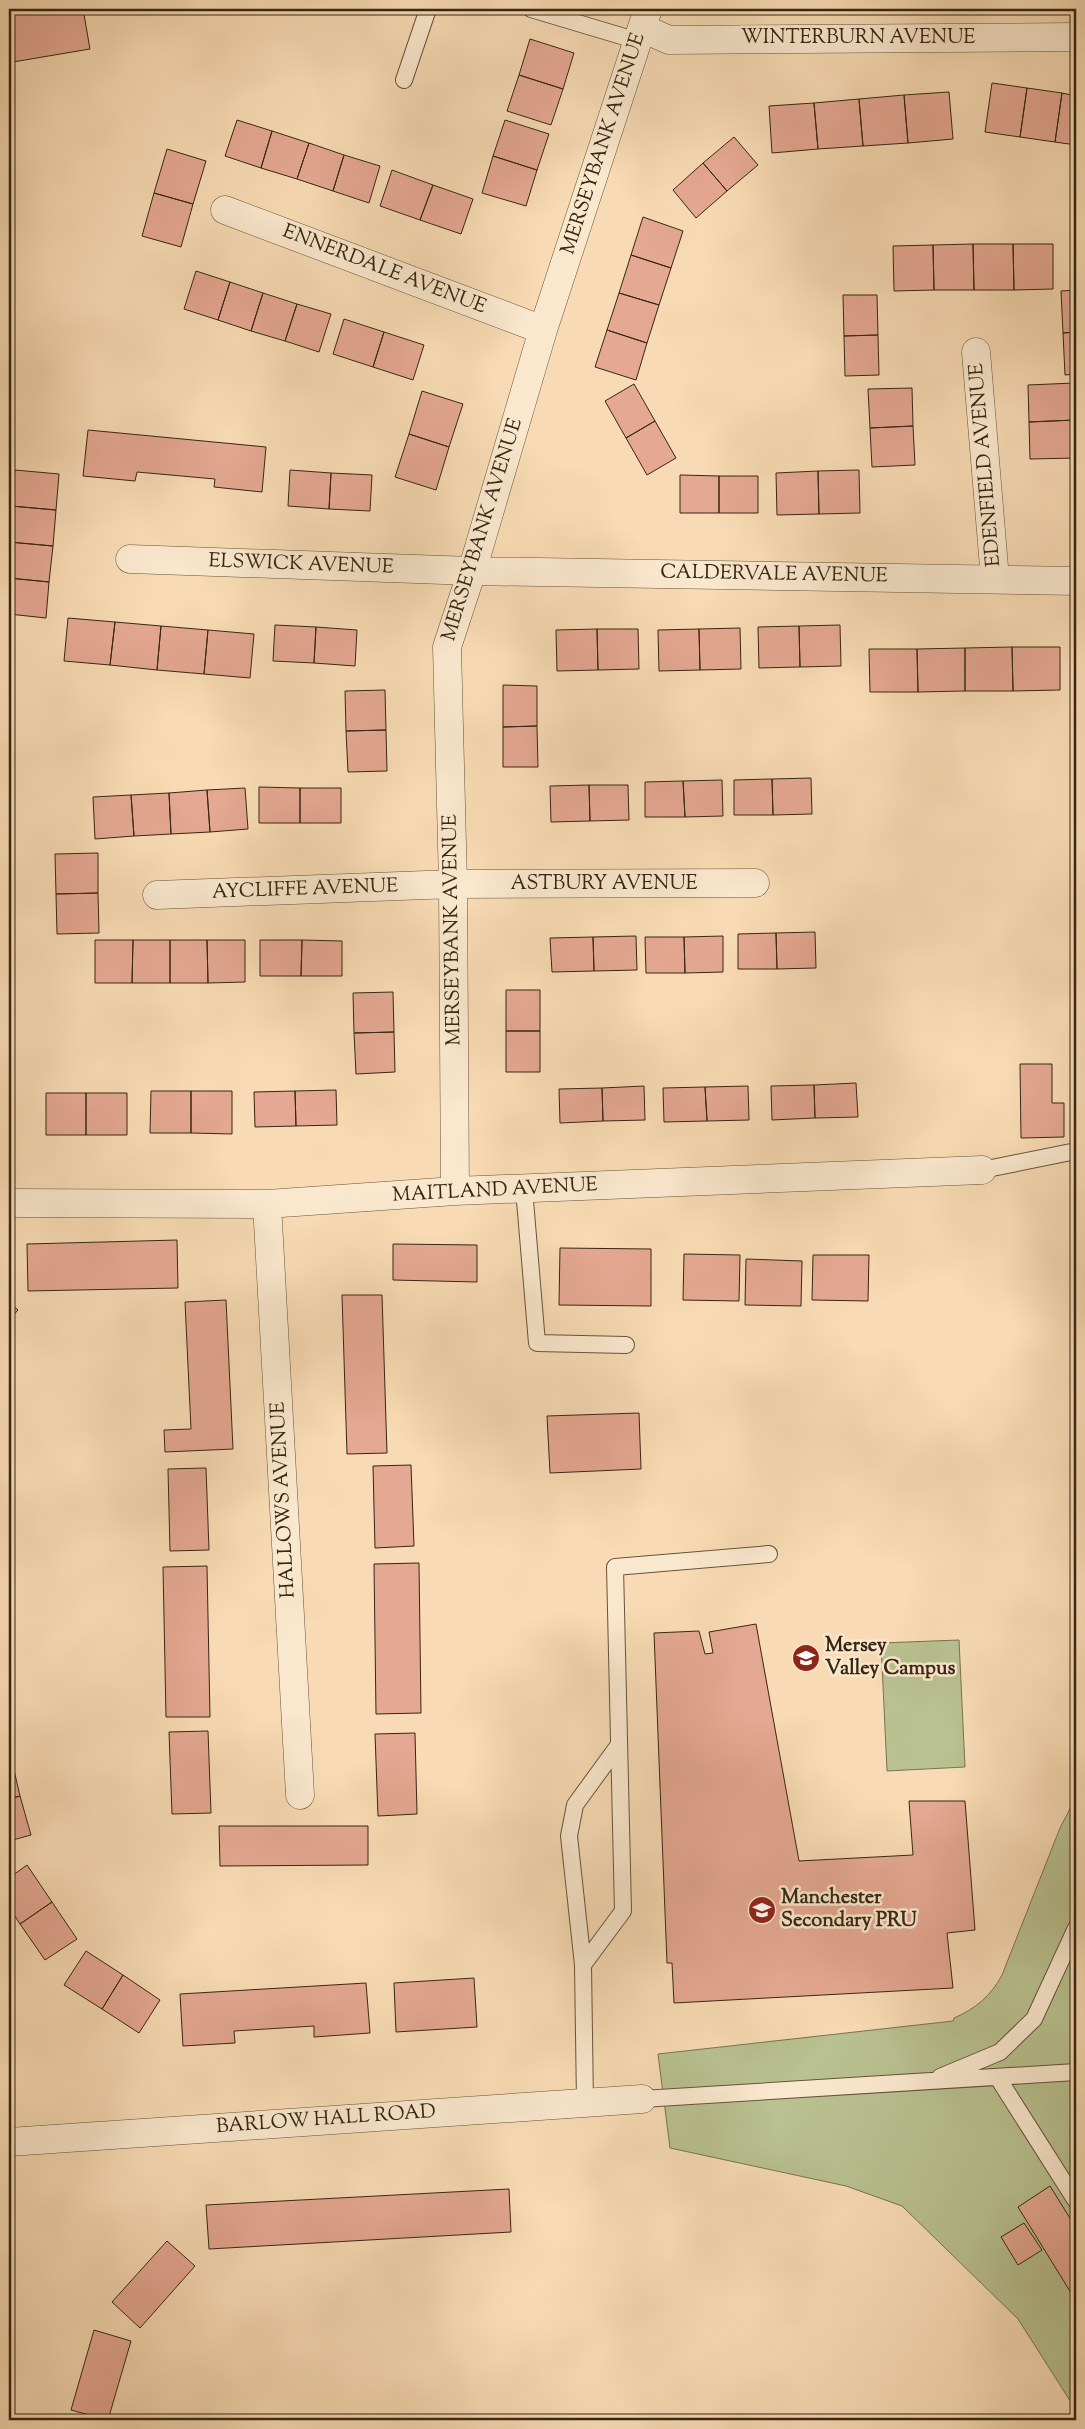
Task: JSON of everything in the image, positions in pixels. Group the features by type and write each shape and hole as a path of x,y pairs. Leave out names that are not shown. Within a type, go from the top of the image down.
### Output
{"street":[{"name":"WINTERBURN AVENUE","path":"643,26 669,40 1076,36"},
{"name":"MERSEYBANK AVENUE","path":"455,1192 453,884 447,647 472,571 542,330 643,26"},
{"name":"ENNERDALE AVENUE","path":"225,210 542,330"},
{"name":"EDENFIELD AVENUE","path":"976,352 995,579"},
{"name":"ELSWICK AVENUE","path":"130,558 472,571"},
{"name":"CALDERVALE AVENUE","path":"472,571 1076,581"},
{"name":"ASTBURY AVENUE","path":"453,884 755,883"},
{"name":"AYCLIFFE AVENUE","path":"157,895 453,884"},
{"name":"MAITLAND AVENUE","path":"9,1203 267,1204 455,1192 982,1170"},
{"name":"HALLOWS AVENUE","path":"267,1204 300,1796"},
{"name":"BARLOW HALL ROAD","path":"9,2142 642,2099"}],"lane":[{"path":"404,80 428,9"},
{"path":"531,9 643,26"},
{"path":"982,1170 1076,1151"},
{"path":"524,1189 537,1343 626,1345"},
{"path":"583,1965 623,1911 615,1567 769,1554"},
{"path":"585,2103 583,1965 569,1836 575,1805 618,1746"},
{"path":"929,2082 1000,2052 1034,2019 1076,1928"},
{"path":"642,2099 1076,2072"},
{"path":"998,2078 1076,2201"}],"green space":[{"path":"959,1640 965,1767 887,1771 881,1643"},
{"path":"1076,1797 1076,2410 1018,2319 902,2206 846,2186 670,2148 658,2054 953,2021 954,2018 982,2001 998,1983 1060,1828"}],"building":[{"path":"9,9 83,9 90,49 13,62 9,36"},
{"path":"530,39 574,53 563,89 519,75"},
{"path":"519,75 563,89 551,125 507,111"},
{"path":"992,83 1027,88 1020,137 985,132"},
{"path":"1027,88 1062,93 1055,142 1020,137"},
{"path":"949,92 953,139 908,143 904,95"},
{"path":"1062,93 1076,96 1076,145 1055,142"},
{"path":"904,95 908,143 863,146 859,99"},
{"path":"859,99 863,146 818,149 814,103"},
{"path":"814,103 818,149 772,153 769,106"},
{"path":"237,120 272,131 261,168 225,156"},
{"path":"505,120 549,134 537,170 493,156"},
{"path":"272,131 309,143 297,179 261,168"},
{"path":"734,137 758,165 727,191 703,163"},
{"path":"309,143 344,155 333,191 297,179"},
{"path":"167,149 206,161 193,204 154,193"},
{"path":"344,155 380,166 369,203 333,191"},
{"path":"493,156 537,170 526,206 482,193"},
{"path":"703,163 727,191 696,218 673,190"},
{"path":"392,170 433,185 420,220 380,206"},
{"path":"433,185 473,199 461,234 420,220"},
{"path":"154,193 193,204 181,247 142,236"},
{"path":"643,217 683,231 671,268 631,255"},
{"path":"973,244 1013,244 1014,290 974,290"},
{"path":"973,244 974,290 934,290 933,245"},
{"path":"1013,244 1053,244 1053,289 1014,290"},
{"path":"933,245 934,290 894,291 893,246"},
{"path":"631,255 671,268 659,305 619,293"},
{"path":"196,271 230,282 218,320 184,309"},
{"path":"230,282 263,293 251,331 218,320"},
{"path":"1076,290 1076,332 1063,333 1061,291"},
{"path":"263,293 297,304 285,341 251,331"},
{"path":"619,293 659,305 647,343 607,330"},
{"path":"843,295 877,295 878,335 844,336"},
{"path":"297,304 331,314 319,352 285,341"},
{"path":"344,319 384,332 373,367 333,354"},
{"path":"607,330 647,343 636,380 595,367"},
{"path":"384,332 424,345 413,380 373,367"},
{"path":"1076,332 1076,374 1065,375 1063,333"},
{"path":"878,335 879,375 845,376 844,336"},
{"path":"1074,383 1075,420 1029,422 1028,385"},
{"path":"634,384 655,421 626,438 605,401"},
{"path":"912,388 913,426 870,428 868,389"},
{"path":"422,391 463,404 449,447 409,434"},
{"path":"1075,420 1076,458 1030,459 1029,422"},
{"path":"655,421 676,458 647,475 626,438"},
{"path":"913,426 915,465 872,467 870,428"},
{"path":"88,430 266,447 262,492 214,487 215,479 137,472 135,481 83,476"},
{"path":"409,434 449,447 436,490 395,477"},
{"path":"15,470 59,474 56,510 11,506"},
{"path":"290,470 331,473 329,509 288,506"},
{"path":"859,470 860,513 819,514 818,471"},
{"path":"818,471 819,514 777,515 776,473"},
{"path":"331,473 372,475 370,511 329,509"},
{"path":"680,475 719,476 719,513 680,513"},
{"path":"719,476 758,476 758,513 719,513"},
{"path":"11,506 56,510 53,546 9,542"},
{"path":"9,542 53,546 49,582 9,578"},
{"path":"9,578 49,582 46,618 9,614"},
{"path":"68,618 115,622 110,665 64,661"},
{"path":"115,622 161,626 157,670 110,665"},
{"path":"275,625 316,627 314,663 273,661"},
{"path":"840,625 841,666 800,667 799,626"},
{"path":"161,626 208,630 204,674 157,670"},
{"path":"799,626 800,667 759,668 758,627"},
{"path":"316,627 357,630 355,666 314,663"},
{"path":"740,628 741,669 700,670 699,629"},
{"path":"597,629 598,670 557,671 556,630"},
{"path":"597,629 638,629 639,669 598,670"},
{"path":"699,629 700,670 659,671 658,630"},
{"path":"208,630 254,634 250,678 204,674"},
{"path":"1012,647 1060,647 1060,690 1013,691"},
{"path":"1012,647 1013,691 965,691 965,648"},
{"path":"965,648 965,691 918,692 917,649"},
{"path":"869,649 917,649 918,692 870,692"},
{"path":"503,685 537,686 537,726 503,727"},
{"path":"385,690 386,730 346,731 345,691"},
{"path":"537,726 538,767 503,767 503,727"},
{"path":"386,730 387,771 348,772 346,731"},
{"path":"811,778 812,814 773,815 772,779"},
{"path":"772,779 773,815 734,815 734,780"},
{"path":"722,780 723,816 685,817 683,781"},
{"path":"683,781 685,817 645,817 645,782"},
{"path":"589,785 590,821 551,822 550,786"},
{"path":"589,785 628,785 629,820 590,821"},
{"path":"259,787 300,788 300,823 259,823"},
{"path":"245,788 248,829 210,832 207,790"},
{"path":"300,788 341,788 341,823 300,823"},
{"path":"207,790 210,832 171,834 169,793"},
{"path":"169,793 171,834 134,836 131,795"},
{"path":"131,795 134,836 95,839 93,797"},
{"path":"98,853 98,893 56,894 55,854"},
{"path":"98,893 99,933 57,934 56,894"},
{"path":"815,932 816,968 777,969 776,933"},
{"path":"776,933 777,969 738,969 738,934"},
{"path":"636,936 637,970 594,971 593,937"},
{"path":"723,936 723,972 685,973 684,937"},
{"path":"593,937 594,971 552,972 550,938"},
{"path":"645,937 684,937 685,973 646,973"},
{"path":"95,940 133,940 132,983 95,983"},
{"path":"133,940 170,940 170,983 132,983"},
{"path":"170,940 207,940 208,983 170,983"},
{"path":"207,940 245,940 245,982 208,983"},
{"path":"260,940 302,940 301,976 260,976"},
{"path":"302,940 342,941 342,976 301,976"},
{"path":"506,990 540,990 540,1031 506,1031"},
{"path":"393,992 394,1032 354,1033 353,993"},
{"path":"506,1031 540,1031 540,1072 506,1072"},
{"path":"394,1032 395,1072 356,1074 354,1033"},
{"path":"1020,1064 1052,1064 1052,1103 1064,1103 1064,1137 1021,1138"},
{"path":"856,1083 858,1117 815,1118 814,1085"},
{"path":"814,1085 815,1118 772,1120 771,1086"},
{"path":"644,1086 645,1120 603,1121 602,1088"},
{"path":"748,1086 749,1120 707,1121 705,1087"},
{"path":"705,1087 707,1121 664,1122 663,1088"},
{"path":"602,1088 603,1121 560,1123 559,1089"},
{"path":"336,1090 337,1125 296,1126 295,1091"},
{"path":"151,1091 191,1091 191,1133 150,1133"},
{"path":"191,1091 232,1091 232,1134 191,1133"},
{"path":"295,1091 296,1126 255,1127 254,1092"},
{"path":"46,1093 86,1093 86,1135 46,1135"},
{"path":"86,1093 127,1093 127,1135 86,1135"},
{"path":"177,1240 178,1288 28,1291 27,1244"},
{"path":"393,1244 477,1245 477,1282 393,1280"},
{"path":"560,1248 651,1249 651,1306 559,1305"},
{"path":"684,1254 740,1255 739,1301 683,1300"},
{"path":"813,1255 869,1255 868,1301 812,1300"},
{"path":"746,1259 802,1261 801,1306 745,1305"},
{"path":"342,1295 382,1295 387,1453 347,1454"},
{"path":"226,1300 233,1449 165,1452 164,1430 191,1429 185,1302"},
{"path":"9,1302 18,1310 9,1320"},
{"path":"639,1413 641,1469 550,1473 547,1416"},
{"path":"411,1465 414,1546 375,1548 373,1466"},
{"path":"206,1468 209,1550 170,1551 168,1469"},
{"path":"419,1563 421,1713 376,1714 374,1564"},
{"path":"207,1566 210,1717 166,1717 163,1567"},
{"path":"756,1624 799,1861 913,1855 909,1801 965,1801 975,1930 947,1933 953,1988 674,2003 672,1963 667,1963 654,1633 699,1631 705,1654 713,1653 709,1632"},
{"path":"208,1731 211,1813 172,1814 169,1732"},
{"path":"415,1733 417,1814 378,1816 375,1734"},
{"path":"9,1757 11,1757 20,1796 9,1799"},
{"path":"20,1796 31,1835 9,1841 9,1799"},
{"path":"219,1826 368,1826 368,1865 220,1866"},
{"path":"27,1865 52,1902 20,1924 9,1907 9,1878"},
{"path":"52,1902 77,1939 45,1960 20,1924"},
{"path":"86,1951 123,1975 102,2009 64,1985"},
{"path":"123,1975 160,2000 139,2033 102,2009"},
{"path":"474,1978 477,2027 396,2032 394,1983"},
{"path":"366,1983 370,2033 314,2037 314,2026 234,2031 235,2043 183,2046 180,1994"},
{"path":"1050,2186 1076,2228 1076,2301 1018,2207"},
{"path":"509,2189 511,2232 209,2249 206,2205"},
{"path":"1024,2223 1042,2250 1018,2265 1001,2237"},
{"path":"167,2241 195,2266 140,2328 112,2302"},
{"path":"94,2330 131,2341 108,2420 71,2410"}],"place":[{"name":"Mersey Valley Campus","path":"806,1658"},
{"name":"Manchester Secondary PRU","path":"762,1910"}]}
